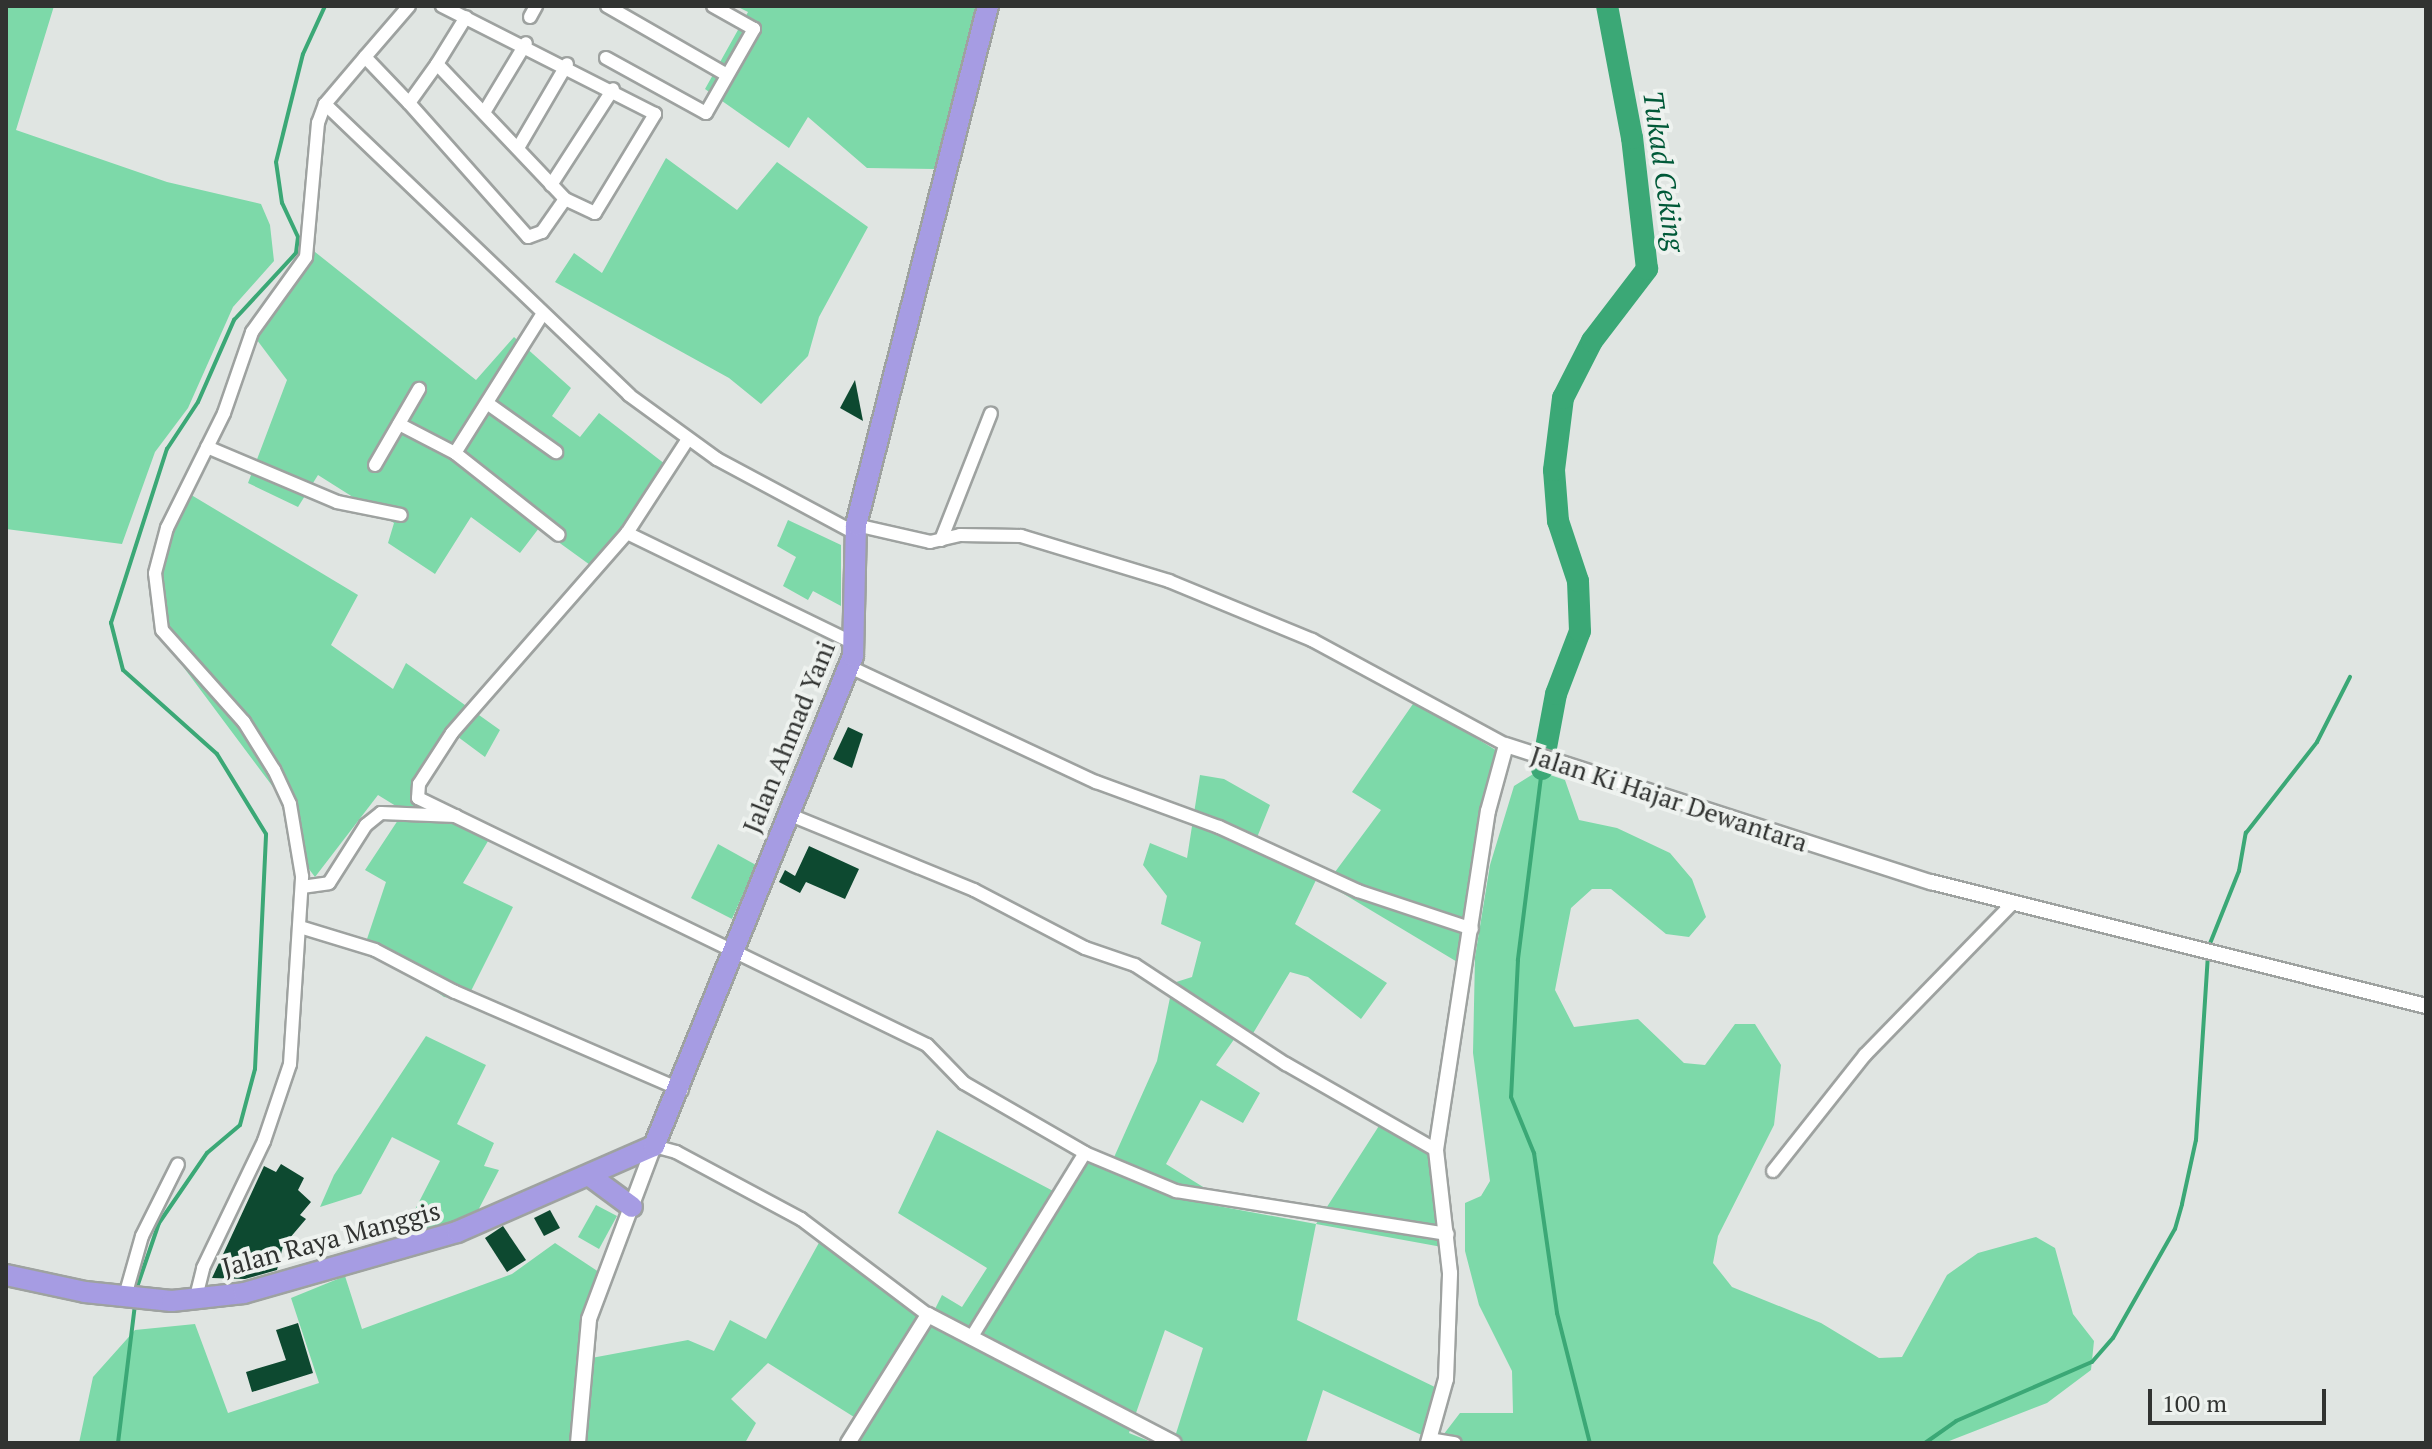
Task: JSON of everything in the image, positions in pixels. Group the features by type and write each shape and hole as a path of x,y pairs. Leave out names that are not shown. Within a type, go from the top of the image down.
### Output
{"highway":[{"name":"Jalan Ahmad Yani","path":"654,1146 682,1090 788,814 850,667 856,644 856,530 988,6"},
{"name":"Jalan Raya Manggis","path":"6,1275 128,1297 195,1301 310,1277 457,1232 654,1146"},
{"path":"590,1176 632,1207"}],"street":[{"path":"195,1301 203,1268 264,1141 290,1064 302,887 298,834 274,770 244,722 170,641 155,608 167,528 207,447 252,332 306,257 325,104 409,6"},
{"path":"437,64 485,111 565,199 590,214 599,210 656,117 567,64 442,6"},
{"path":"607,6 727,75"},
{"path":"606,58 706,113 754,29 713,6"},
{"path":"409,103 466,17"},
{"path":"485,111 526,43"},
{"path":"365,57 528,237 542,232 565,199"},
{"path":"518,148 567,64"},
{"path":"551,185 613,89"},
{"path":"325,104 588,360 688,439 856,530 941,540 1021,536 1169,581 1312,640 1506,745"},
{"path":"455,453 542,315"},
{"path":"375,465 419,389"},
{"path":"487,403 556,452"},
{"path":"941,540 991,413"},
{"path":"399,424 455,453 559,535"},
{"path":"688,439 627,533 452,733 419,784 418,798 735,948 927,1045 964,1083 1085,1153 1176,1191 1448,1234"},
{"path":"207,447 337,502 401,515"},
{"path":"627,533 856,644"},
{"path":"850,667 1078,774 1164,805 1323,877 1472,929"},
{"name":"Jalan Ki Hajar Dewantara","path":"1429,1441 1446,1379 1448,1234 1436,1150 1490,798 1506,745 1771,834 2011,905 2426,1006"},
{"path":"302,887 329,883 366,825 381,813 442,820 456,816"},
{"path":"788,814 974,890 1085,948 1135,965 1286,1064 1436,1150"},
{"path":"1773,1171 1865,1055 2011,905"},
{"path":"300,927 375,950 455,992 682,1090"},
{"path":"578,1443 589,1319 607,1259 632,1207 654,1146 676,1152 801,1219 928,1315 1174,1443"},
{"path":"971,1338 1085,1153"},
{"path":"128,1297 142,1236 178,1164"},
{"path":"848,1443 928,1315"},
{"path":"1429,1441 1455,1443"}],"green space":[{"path":"6,6 54,6 16,130 167,182 261,204 270,225 274,261 233,307 188,408 155,452 122,544 6,529"},
{"path":"736,6 979,6 934,169 867,168 808,117 789,148 705,89 748,12"},
{"path":"666,158 737,210 777,162 868,227 819,317 808,356 761,404 729,378 555,282 574,253 602,273"},
{"path":"305,244 476,380 514,337 571,388 552,416 580,437 599,413 674,471 597,570 539,528 520,553 471,517 435,574 388,543 394,523 318,475 298,507 248,483 287,380 251,332 295,276"},
{"path":"183,490 358,595 331,645 393,689 406,663 500,730 485,757 454,734 418,792 494,831 463,883 513,907 466,1001 444,997 366,942 386,882 365,870 404,811 378,795 315,877 293,848 279,795 155,629 153,570"},
{"path":"788,520 841,545 841,606 813,591 808,600 783,586 796,557 777,546"},
{"path":"1415,701 1499,752 1464,966 1317,878 1295,924 1387,983 1361,1019 1308,977 1290,972 1246,1045 1235,1038 1216,1065 1260,1093 1243,1123 1201,1100 1166,1164 1208,1190 1207,1204 1316,1224 1297,1320 1441,1390 1426,1437 1323,1390 1306,1443 1173,1443 1203,1348 1165,1330 1129,1433 1154,1443 838,1443 854,1417 768,1363 731,1399 756,1423 745,1443 79,1443 93,1377 135,1330 195,1324 228,1413 319,1383 291,1298 345,1276 362,1329 512,1274 555,1243 608,1278 586,1359 688,1340 714,1351 730,1320 766,1339 821,1239 930,1319 942,1295 962,1307 987,1268 898,1213 937,1130 1057,1193 1079,1146 1111,1164 1157,1061 1173,983 1192,977 1201,942 1161,924 1167,896 1143,865 1150,843 1187,858 1200,775 1224,779 1270,805 1256,840 1335,872 1381,810 1352,792"},
{"path":"1538,771 1565,780 1579,820 1617,828 1670,853 1692,879 1706,917 1689,937 1666,934 1611,889 1592,889 1571,908 1555,990 1574,1027 1638,1019 1684,1063 1705,1065 1735,1024 1755,1024 1781,1065 1774,1125 1718,1236 1713,1263 1732,1287 1821,1323 1879,1358 1902,1357 1947,1275 1978,1253 2036,1237 2055,1248 2073,1314 2094,1341 2091,1370 2047,1403 1944,1443 1437,1443 1460,1413 1513,1413 1512,1371 1479,1305 1465,1251 1465,1203 1481,1196 1490,1181 1473,1053 1475,957 1490,865 1514,786"},
{"path":"718,844 756,865 732,919 691,898"},
{"path":"426,1036 486,1065 457,1124 494,1143 484,1166 499,1170 470,1226 410,1251 402,1235 440,1161 392,1137 361,1194 320,1207 334,1175"},
{"path":"1384,1118 1434,1148 1431,1185 1442,1247 1316,1224"},
{"path":"596,1205 617,1216 599,1249 578,1237"}],"building":[{"path":"855,380 863,421 840,408"},
{"path":"848,727 863,734 852,768 833,759"},
{"path":"809,846 859,869 845,899 806,882 800,893 779,882 785,870 795,876"},
{"path":"281,1164 304,1178 298,1190 311,1202 300,1215 306,1219 283,1246 277,1270 245,1279 212,1278 264,1166 276,1172"},
{"path":"550,1210 560,1228 544,1236 534,1218"},
{"path":"503,1226 526,1260 507,1272 485,1238"},
{"path":"298,1323 313,1373 252,1392 246,1372 286,1360 276,1330"}],"waterway":[{"path":"135,1293 159,1223 207,1153 240,1125 255,1069 266,834 217,754 123,670 111,623 167,449 198,402 234,320 296,253 298,237 282,203 276,162 303,54 325,6"},
{"name":"Tukad Ceking","path":"1542,769 1556,694 1580,631 1578,581 1558,521 1554,470 1563,398 1592,341 1647,269 1632,138 1607,6"},
{"path":"2209,946 2239,871 2246,833 2317,742 2350,677"},
{"path":"1542,769 1518,960 1511,1097 1534,1153 1557,1313 1590,1443"},
{"path":"1925,1443 1956,1421 2092,1362 2113,1338 2175,1229 2182,1204 2196,1140 2208,955"},
{"path":"118,1443 135,1305"}]}
